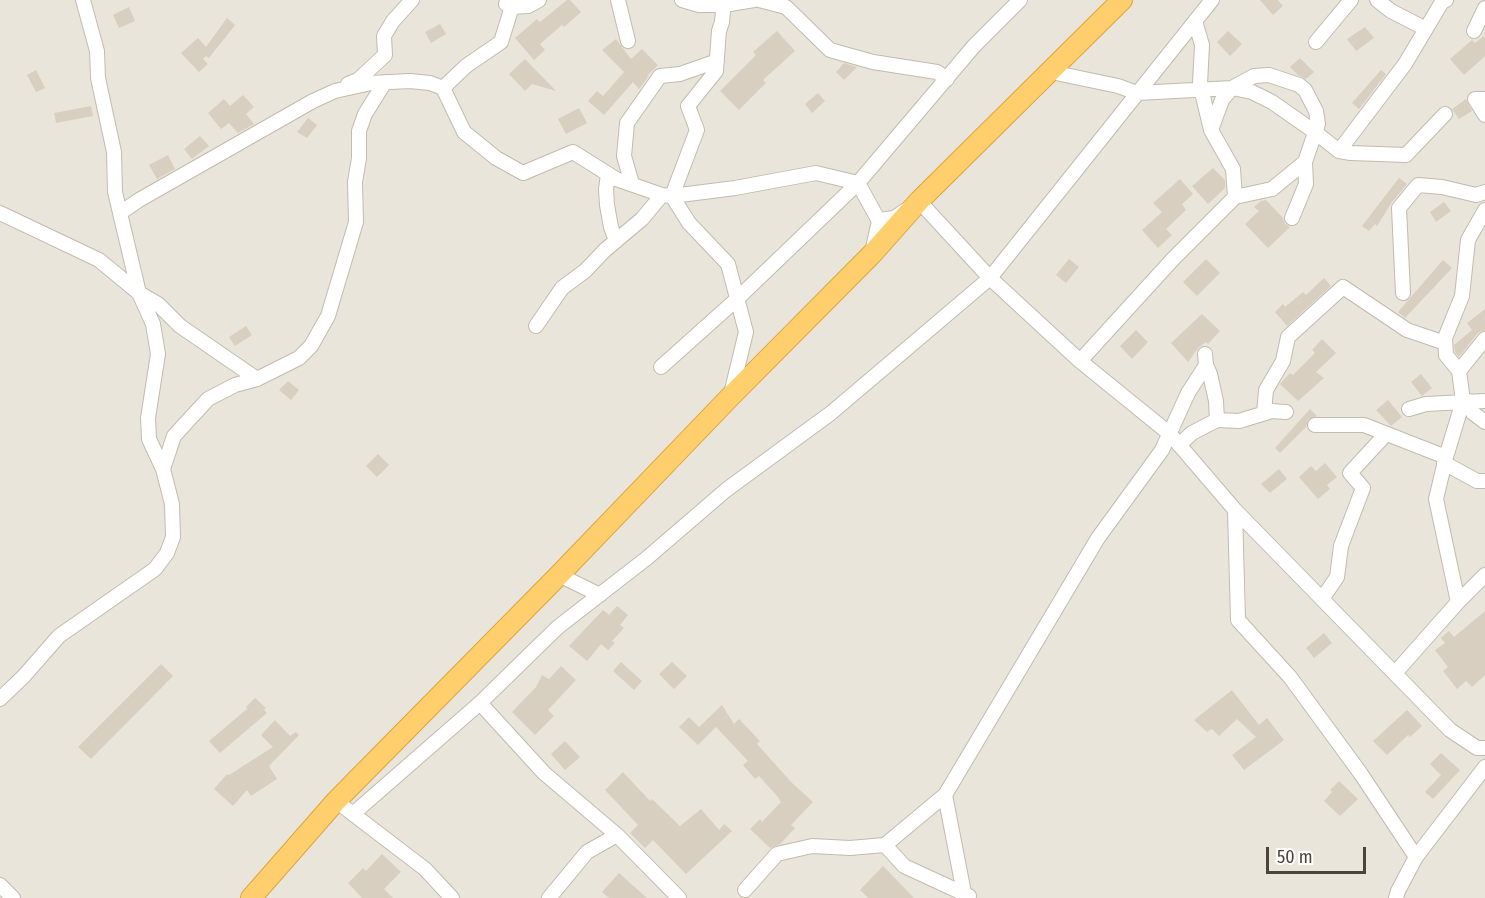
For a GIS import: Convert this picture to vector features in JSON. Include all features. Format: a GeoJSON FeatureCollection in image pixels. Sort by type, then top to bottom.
{"type":"FeatureCollection","features":[{"type":"Feature","properties":{"kind":"highway"},"geometry":{"type":"LineString","coordinates":[[251,898],[336,801],[872,254],[919,201],[1122,0]]}},
{"type":"Feature","properties":{"kind":"street"},"geometry":{"type":"LineString","coordinates":[[0,699],[59,636],[154,569],[167,554],[173,537],[172,504],[163,469],[149,439],[147,418],[158,354],[153,324],[139,293],[115,192],[114,152],[98,78],[97,51],[83,0]]}},
{"type":"Feature","properties":{"kind":"street"},"geometry":{"type":"LineString","coordinates":[[120,213],[313,101],[358,80],[385,56],[384,36],[393,21],[412,0]]}},
{"type":"Feature","properties":{"kind":"street"},"geometry":{"type":"LineString","coordinates":[[443,88],[466,66],[501,42],[510,3],[528,6],[539,0]]}},
{"type":"Feature","properties":{"kind":"street"},"geometry":{"type":"LineString","coordinates":[[618,0],[628,41]]}},
{"type":"Feature","properties":{"kind":"street"},"geometry":{"type":"LineString","coordinates":[[682,0],[699,4],[754,0]]}},
{"type":"Feature","properties":{"kind":"street"},"geometry":{"type":"LineString","coordinates":[[759,0],[787,3],[830,50],[873,62],[937,72],[947,79]]}},
{"type":"Feature","properties":{"kind":"street"},"geometry":{"type":"LineString","coordinates":[[661,367],[737,299],[858,183],[974,46],[1020,0]]}},
{"type":"Feature","properties":{"kind":"street"},"geometry":{"type":"LineString","coordinates":[[354,813],[480,703],[558,627],[647,558],[726,490],[831,413],[990,278],[1212,0]]}},
{"type":"Feature","properties":{"kind":"street"},"geometry":{"type":"LineString","coordinates":[[1316,42],[1351,0]]}},
{"type":"Feature","properties":{"kind":"street"},"geometry":{"type":"LineString","coordinates":[[1377,0],[1391,11],[1426,29]]}},
{"type":"Feature","properties":{"kind":"street"},"geometry":{"type":"LineString","coordinates":[[1339,151],[1405,64],[1442,2],[1446,0]]}},
{"type":"Feature","properties":{"kind":"street"},"geometry":{"type":"LineString","coordinates":[[536,327],[562,288],[590,266],[667,196],[697,130],[688,106],[716,71],[724,2]]}},
{"type":"Feature","properties":{"kind":"street"},"geometry":{"type":"LineString","coordinates":[[1474,31],[1485,8]]}},
{"type":"Feature","properties":{"kind":"street"},"geometry":{"type":"LineString","coordinates":[[1195,21],[1203,45],[1200,84],[1211,130],[1233,169],[1235,197]]}},
{"type":"Feature","properties":{"kind":"street"},"geometry":{"type":"LineString","coordinates":[[632,184],[624,156],[627,123],[660,76],[680,74],[717,61]]}},
{"type":"Feature","properties":{"kind":"street"},"geometry":{"type":"LineString","coordinates":[[1051,72],[1118,86],[1137,93],[1232,88],[1251,92],[1272,102],[1339,151],[1363,154],[1406,155],[1445,114]]}},
{"type":"Feature","properties":{"kind":"street"},"geometry":{"type":"LineString","coordinates":[[1211,130],[1222,100],[1232,88],[1254,76],[1280,78],[1305,90],[1318,115],[1316,132],[1305,162],[1306,184],[1292,218]]}},
{"type":"Feature","properties":{"kind":"street"},"geometry":{"type":"LineString","coordinates":[[335,91],[385,82],[430,83],[443,88],[464,132],[496,158],[523,173],[573,152],[608,174],[667,196],[735,188],[816,173],[858,183],[879,220],[872,254]]}},
{"type":"Feature","properties":{"kind":"street"},"geometry":{"type":"LineString","coordinates":[[163,469],[174,436],[208,399],[299,358],[311,346],[328,316],[356,222],[355,182],[360,158],[359,131],[364,114],[385,82]]}},
{"type":"Feature","properties":{"kind":"street"},"geometry":{"type":"LineString","coordinates":[[1485,99],[1475,99],[1485,115]]}},
{"type":"Feature","properties":{"kind":"street"},"geometry":{"type":"LineString","coordinates":[[1080,361],[1173,259],[1235,197],[1272,189],[1305,162]]}},
{"type":"Feature","properties":{"kind":"street"},"geometry":{"type":"LineString","coordinates":[[608,174],[607,205],[616,241]]}},
{"type":"Feature","properties":{"kind":"street"},"geometry":{"type":"LineString","coordinates":[[1403,293],[1399,208],[1418,185],[1442,187],[1476,195],[1485,192]]}},
{"type":"Feature","properties":{"kind":"street"},"geometry":{"type":"LineString","coordinates":[[667,196],[728,264],[746,332],[730,397]]}},
{"type":"Feature","properties":{"kind":"street"},"geometry":{"type":"LineString","coordinates":[[879,220],[894,218],[919,201],[990,278],[1080,361],[1174,439],[1235,510],[1396,672],[1450,730],[1477,748],[1485,748]]}},
{"type":"Feature","properties":{"kind":"street"},"geometry":{"type":"LineString","coordinates":[[1485,210],[1468,240],[1462,296],[1445,338],[1446,355],[1459,371],[1466,401],[1473,413],[1485,422]]}},
{"type":"Feature","properties":{"kind":"street"},"geometry":{"type":"LineString","coordinates":[[0,213],[99,260],[139,293],[158,304],[180,326],[257,378]]}},
{"type":"Feature","properties":{"kind":"street"},"geometry":{"type":"LineString","coordinates":[[1264,413],[1266,390],[1283,361],[1288,337],[1343,287],[1407,330],[1445,343]]}},
{"type":"Feature","properties":{"kind":"street"},"geometry":{"type":"LineString","coordinates":[[1459,371],[1485,339]]}},
{"type":"Feature","properties":{"kind":"street"},"geometry":{"type":"LineString","coordinates":[[1174,439],[1188,393],[1206,359],[1217,420]]}},
{"type":"Feature","properties":{"kind":"street"},"geometry":{"type":"LineString","coordinates":[[1409,408],[1426,404],[1485,400]]}},
{"type":"Feature","properties":{"kind":"street"},"geometry":{"type":"LineString","coordinates":[[1458,602],[1436,503],[1445,460],[1466,401]]}},
{"type":"Feature","properties":{"kind":"street"},"geometry":{"type":"LineString","coordinates":[[745,890],[777,854],[812,846],[850,848],[885,844],[945,795],[1098,538],[1162,450],[1174,439],[1217,420],[1239,421],[1272,411],[1286,412]]}},
{"type":"Feature","properties":{"kind":"street"},"geometry":{"type":"LineString","coordinates":[[1316,425],[1364,425],[1445,460],[1477,481],[1485,481]]}},
{"type":"Feature","properties":{"kind":"street"},"geometry":{"type":"LineString","coordinates":[[1322,599],[1337,577],[1341,546],[1363,488],[1350,473],[1386,434]]}},
{"type":"Feature","properties":{"kind":"street"},"geometry":{"type":"LineString","coordinates":[[1235,510],[1238,620],[1290,677],[1361,774],[1416,857]]}},
{"type":"Feature","properties":{"kind":"street"},"geometry":{"type":"LineString","coordinates":[[559,575],[600,595]]}},
{"type":"Feature","properties":{"kind":"street"},"geometry":{"type":"LineString","coordinates":[[1396,672],[1485,575]]}},
{"type":"Feature","properties":{"kind":"street"},"geometry":{"type":"LineString","coordinates":[[480,703],[544,773],[616,835],[679,898]]}},
{"type":"Feature","properties":{"kind":"street"},"geometry":{"type":"LineString","coordinates":[[1385,898],[1397,895],[1416,857],[1485,767]]}},
{"type":"Feature","properties":{"kind":"street"},"geometry":{"type":"LineString","coordinates":[[945,795],[967,896]]}},
{"type":"Feature","properties":{"kind":"street"},"geometry":{"type":"LineString","coordinates":[[336,801],[425,869],[452,898]]}},
{"type":"Feature","properties":{"kind":"street"},"geometry":{"type":"LineString","coordinates":[[549,898],[587,852],[616,835]]}},
{"type":"Feature","properties":{"kind":"street"},"geometry":{"type":"LineString","coordinates":[[885,844],[904,866],[967,896]]}},
{"type":"Feature","properties":{"kind":"street"},"geometry":{"type":"LineString","coordinates":[[0,885],[13,898]]}},
{"type":"Feature","properties":{"kind":"shaded area"},"geometry":{"type":"Polygon","coordinates":[[[0,0],[1485,0],[1485,898],[0,898],[0,0]]]}},
{"type":"Feature","properties":{"kind":"building"},"geometry":{"type":"Polygon","coordinates":[[[570,0],[581,12],[540,44],[545,50],[534,60],[515,38],[537,19],[540,22],[570,0]]]}},
{"type":"Feature","properties":{"kind":"building"},"geometry":{"type":"Polygon","coordinates":[[[1260,0],[1278,0],[1283,6],[1273,15],[1260,0]]]}},
{"type":"Feature","properties":{"kind":"building"},"geometry":{"type":"Polygon","coordinates":[[[129,7],[135,21],[119,28],[113,15],[129,7]]]}},
{"type":"Feature","properties":{"kind":"building"},"geometry":{"type":"Polygon","coordinates":[[[227,18],[235,25],[209,58],[206,56],[203,59],[208,64],[199,72],[181,53],[198,38],[206,47],[227,18]]]}},
{"type":"Feature","properties":{"kind":"building"},"geometry":{"type":"Polygon","coordinates":[[[440,24],[446,34],[431,43],[425,32],[440,24]]]}},
{"type":"Feature","properties":{"kind":"building"},"geometry":{"type":"Polygon","coordinates":[[[1365,27],[1374,38],[1356,51],[1347,39],[1365,27]]]}},
{"type":"Feature","properties":{"kind":"building"},"geometry":{"type":"Polygon","coordinates":[[[777,31],[795,51],[763,80],[766,83],[739,110],[720,91],[756,55],[753,52],[777,31]]]}},
{"type":"Feature","properties":{"kind":"building"},"geometry":{"type":"Polygon","coordinates":[[[1228,31],[1242,44],[1230,56],[1217,42],[1228,31]]]}},
{"type":"Feature","properties":{"kind":"building"},"geometry":{"type":"Polygon","coordinates":[[[1485,35],[1485,56],[1464,75],[1450,59],[1472,40],[1475,43],[1485,35]]]}},
{"type":"Feature","properties":{"kind":"building"},"geometry":{"type":"Polygon","coordinates":[[[616,39],[631,59],[642,49],[658,65],[639,89],[633,82],[604,115],[588,101],[597,91],[603,96],[624,72],[602,50],[616,39]]]}},
{"type":"Feature","properties":{"kind":"building"},"geometry":{"type":"Polygon","coordinates":[[[1300,58],[1314,72],[1306,79],[1290,67],[1300,58]]]}},
{"type":"Feature","properties":{"kind":"building"},"geometry":{"type":"Polygon","coordinates":[[[525,59],[556,91],[532,84],[525,91],[509,74],[525,59]]]}},
{"type":"Feature","properties":{"kind":"building"},"geometry":{"type":"Polygon","coordinates":[[[844,63],[857,67],[844,80],[836,72],[844,63]]]}},
{"type":"Feature","properties":{"kind":"building"},"geometry":{"type":"Polygon","coordinates":[[[36,70],[45,88],[36,92],[27,75],[36,70]]]}},
{"type":"Feature","properties":{"kind":"building"},"geometry":{"type":"Polygon","coordinates":[[[1381,70],[1386,74],[1359,109],[1352,103],[1381,70]]]}},
{"type":"Feature","properties":{"kind":"building"},"geometry":{"type":"Polygon","coordinates":[[[818,93],[825,101],[812,113],[805,104],[818,93]]]}},
{"type":"Feature","properties":{"kind":"building"},"geometry":{"type":"Polygon","coordinates":[[[243,95],[254,107],[246,114],[254,124],[238,133],[229,123],[221,129],[208,113],[224,99],[230,106],[243,95]]]}},
{"type":"Feature","properties":{"kind":"building"},"geometry":{"type":"Polygon","coordinates":[[[1466,99],[1472,111],[1459,119],[1452,109],[1466,99]]]}},
{"type":"Feature","properties":{"kind":"building"},"geometry":{"type":"Polygon","coordinates":[[[91,106],[93,116],[56,123],[54,113],[91,106]]]}},
{"type":"Feature","properties":{"kind":"building"},"geometry":{"type":"Polygon","coordinates":[[[579,108],[587,123],[566,134],[558,119],[579,108]]]}},
{"type":"Feature","properties":{"kind":"building"},"geometry":{"type":"Polygon","coordinates":[[[308,118],[317,125],[307,138],[297,132],[308,118]]]}},
{"type":"Feature","properties":{"kind":"building"},"geometry":{"type":"Polygon","coordinates":[[[200,136],[209,146],[192,159],[184,149],[200,136]]]}},
{"type":"Feature","properties":{"kind":"building"},"geometry":{"type":"Polygon","coordinates":[[[168,155],[175,169],[157,179],[149,165],[168,155]]]}},
{"type":"Feature","properties":{"kind":"building"},"geometry":{"type":"Polygon","coordinates":[[[1213,168],[1225,180],[1225,188],[1208,204],[1192,186],[1213,168]]]}},
{"type":"Feature","properties":{"kind":"building"},"geometry":{"type":"Polygon","coordinates":[[[1399,178],[1407,184],[1377,226],[1375,224],[1369,231],[1362,226],[1399,178]]]}},
{"type":"Feature","properties":{"kind":"building"},"geometry":{"type":"Polygon","coordinates":[[[1180,179],[1193,194],[1182,204],[1186,210],[1166,229],[1172,235],[1158,248],[1142,230],[1162,212],[1153,203],[1180,179]]]}},
{"type":"Feature","properties":{"kind":"building"},"geometry":{"type":"Polygon","coordinates":[[[1266,200],[1290,227],[1268,248],[1245,224],[1259,211],[1254,207],[1266,200]]]}},
{"type":"Feature","properties":{"kind":"building"},"geometry":{"type":"Polygon","coordinates":[[[1444,202],[1451,211],[1436,222],[1430,212],[1444,202]]]}},
{"type":"Feature","properties":{"kind":"building"},"geometry":{"type":"Polygon","coordinates":[[[1069,259],[1079,267],[1066,283],[1056,275],[1069,259]]]}},
{"type":"Feature","properties":{"kind":"building"},"geometry":{"type":"Polygon","coordinates":[[[1206,259],[1220,273],[1197,296],[1183,282],[1206,259]]]}},
{"type":"Feature","properties":{"kind":"building"},"geometry":{"type":"Polygon","coordinates":[[[1443,260],[1452,268],[1405,318],[1398,312],[1443,260]]]}},
{"type":"Feature","properties":{"kind":"building"},"geometry":{"type":"Polygon","coordinates":[[[1324,278],[1331,286],[1287,326],[1275,312],[1283,304],[1285,307],[1303,292],[1306,295],[1324,278]]]}},
{"type":"Feature","properties":{"kind":"building"},"geometry":{"type":"Polygon","coordinates":[[[1485,309],[1485,330],[1478,333],[1459,357],[1454,345],[1472,330],[1467,323],[1485,309]]]}},
{"type":"Feature","properties":{"kind":"building"},"geometry":{"type":"Polygon","coordinates":[[[1202,314],[1220,331],[1208,344],[1206,342],[1199,347],[1188,362],[1171,343],[1202,314]]]}},
{"type":"Feature","properties":{"kind":"building"},"geometry":{"type":"Polygon","coordinates":[[[246,326],[252,335],[235,346],[229,337],[246,326]]]}},
{"type":"Feature","properties":{"kind":"building"},"geometry":{"type":"Polygon","coordinates":[[[1136,330],[1148,342],[1132,359],[1120,346],[1136,330]]]}},
{"type":"Feature","properties":{"kind":"building"},"geometry":{"type":"Polygon","coordinates":[[[1322,339],[1336,353],[1316,372],[1324,378],[1298,401],[1280,384],[1290,373],[1293,375],[1315,353],[1312,350],[1322,339]]]}},
{"type":"Feature","properties":{"kind":"building"},"geometry":{"type":"Polygon","coordinates":[[[1421,374],[1432,388],[1422,396],[1411,382],[1421,374]]]}},
{"type":"Feature","properties":{"kind":"building"},"geometry":{"type":"Polygon","coordinates":[[[288,381],[299,390],[291,400],[279,390],[288,381]]]}},
{"type":"Feature","properties":{"kind":"building"},"geometry":{"type":"Polygon","coordinates":[[[1388,400],[1402,417],[1391,426],[1376,410],[1388,400]]]}},
{"type":"Feature","properties":{"kind":"building"},"geometry":{"type":"Polygon","coordinates":[[[1310,409],[1317,416],[1308,420],[1306,427],[1280,453],[1275,448],[1310,409]]]}},
{"type":"Feature","properties":{"kind":"building"},"geometry":{"type":"Polygon","coordinates":[[[378,454],[389,465],[377,477],[366,466],[378,454]]]}},
{"type":"Feature","properties":{"kind":"building"},"geometry":{"type":"Polygon","coordinates":[[[1325,463],[1337,477],[1327,485],[1330,489],[1318,499],[1299,477],[1311,466],[1316,471],[1325,463]]]}},
{"type":"Feature","properties":{"kind":"building"},"geometry":{"type":"Polygon","coordinates":[[[1279,469],[1287,479],[1270,493],[1261,484],[1279,469]]]}},
{"type":"Feature","properties":{"kind":"building"},"geometry":{"type":"Polygon","coordinates":[[[617,606],[628,615],[620,625],[624,628],[612,641],[615,643],[608,650],[601,644],[587,661],[569,646],[603,610],[609,615],[617,606]]]}},
{"type":"Feature","properties":{"kind":"building"},"geometry":{"type":"Polygon","coordinates":[[[1485,611],[1485,675],[1472,687],[1466,681],[1457,689],[1443,671],[1448,667],[1435,650],[1445,643],[1441,638],[1449,631],[1454,637],[1485,611]]]}},
{"type":"Feature","properties":{"kind":"building"},"geometry":{"type":"Polygon","coordinates":[[[1324,633],[1332,643],[1314,658],[1306,648],[1324,633]]]}},
{"type":"Feature","properties":{"kind":"building"},"geometry":{"type":"Polygon","coordinates":[[[621,662],[642,681],[634,690],[613,671],[621,662]]]}},
{"type":"Feature","properties":{"kind":"building"},"geometry":{"type":"Polygon","coordinates":[[[672,662],[687,676],[674,689],[659,674],[672,662]]]}},
{"type":"Feature","properties":{"kind":"building"},"geometry":{"type":"Polygon","coordinates":[[[161,664],[173,676],[91,759],[78,747],[161,664]]]}},
{"type":"Feature","properties":{"kind":"building"},"geometry":{"type":"Polygon","coordinates":[[[561,666],[576,680],[548,710],[554,716],[535,735],[512,712],[536,687],[542,675],[549,679],[561,666]]]}},
{"type":"Feature","properties":{"kind":"building"},"geometry":{"type":"Polygon","coordinates":[[[1232,690],[1259,725],[1267,718],[1284,740],[1244,770],[1232,755],[1256,737],[1237,719],[1219,736],[1212,729],[1207,732],[1194,720],[1232,690]]]}},
{"type":"Feature","properties":{"kind":"building"},"geometry":{"type":"Polygon","coordinates":[[[255,698],[266,708],[264,710],[267,713],[220,753],[209,741],[247,709],[246,707],[255,698]]]}},
{"type":"Feature","properties":{"kind":"building"},"geometry":{"type":"Polygon","coordinates":[[[722,705],[734,724],[739,719],[760,741],[757,744],[792,783],[813,802],[791,825],[795,828],[780,844],[770,848],[750,829],[760,819],[762,822],[781,802],[778,797],[759,776],[755,779],[743,765],[748,761],[716,727],[698,745],[679,727],[689,717],[699,727],[722,705]]]}},
{"type":"Feature","properties":{"kind":"building"},"geometry":{"type":"Polygon","coordinates":[[[1407,710],[1422,726],[1410,737],[1408,735],[1387,755],[1373,741],[1407,710]]]}},
{"type":"Feature","properties":{"kind":"building"},"geometry":{"type":"Polygon","coordinates":[[[275,720],[290,736],[296,732],[299,735],[269,766],[277,779],[251,796],[247,790],[233,806],[214,789],[227,774],[229,775],[273,747],[261,735],[275,720]]]}},
{"type":"Feature","properties":{"kind":"building"},"geometry":{"type":"Polygon","coordinates":[[[565,741],[580,757],[565,770],[551,754],[565,741]]]}},
{"type":"Feature","properties":{"kind":"building"},"geometry":{"type":"Polygon","coordinates":[[[1441,753],[1460,770],[1433,799],[1425,792],[1441,775],[1430,764],[1441,753]]]}},
{"type":"Feature","properties":{"kind":"building"},"geometry":{"type":"Polygon","coordinates":[[[623,772],[650,801],[652,799],[680,826],[701,809],[719,830],[724,824],[732,831],[686,874],[653,840],[645,848],[630,833],[638,825],[605,790],[623,772]]]}},
{"type":"Feature","properties":{"kind":"building"},"geometry":{"type":"Polygon","coordinates":[[[1339,781],[1358,799],[1340,816],[1324,801],[1339,781]]]}},
{"type":"Feature","properties":{"kind":"building"},"geometry":{"type":"Polygon","coordinates":[[[382,854],[401,872],[384,889],[393,898],[362,898],[348,883],[363,868],[366,871],[382,854]]]}},
{"type":"Feature","properties":{"kind":"building"},"geometry":{"type":"Polygon","coordinates":[[[883,866],[914,898],[868,898],[860,890],[883,866]]]}},
{"type":"Feature","properties":{"kind":"building"},"geometry":{"type":"Polygon","coordinates":[[[619,873],[647,898],[609,898],[602,892],[619,873]]]}}]}
